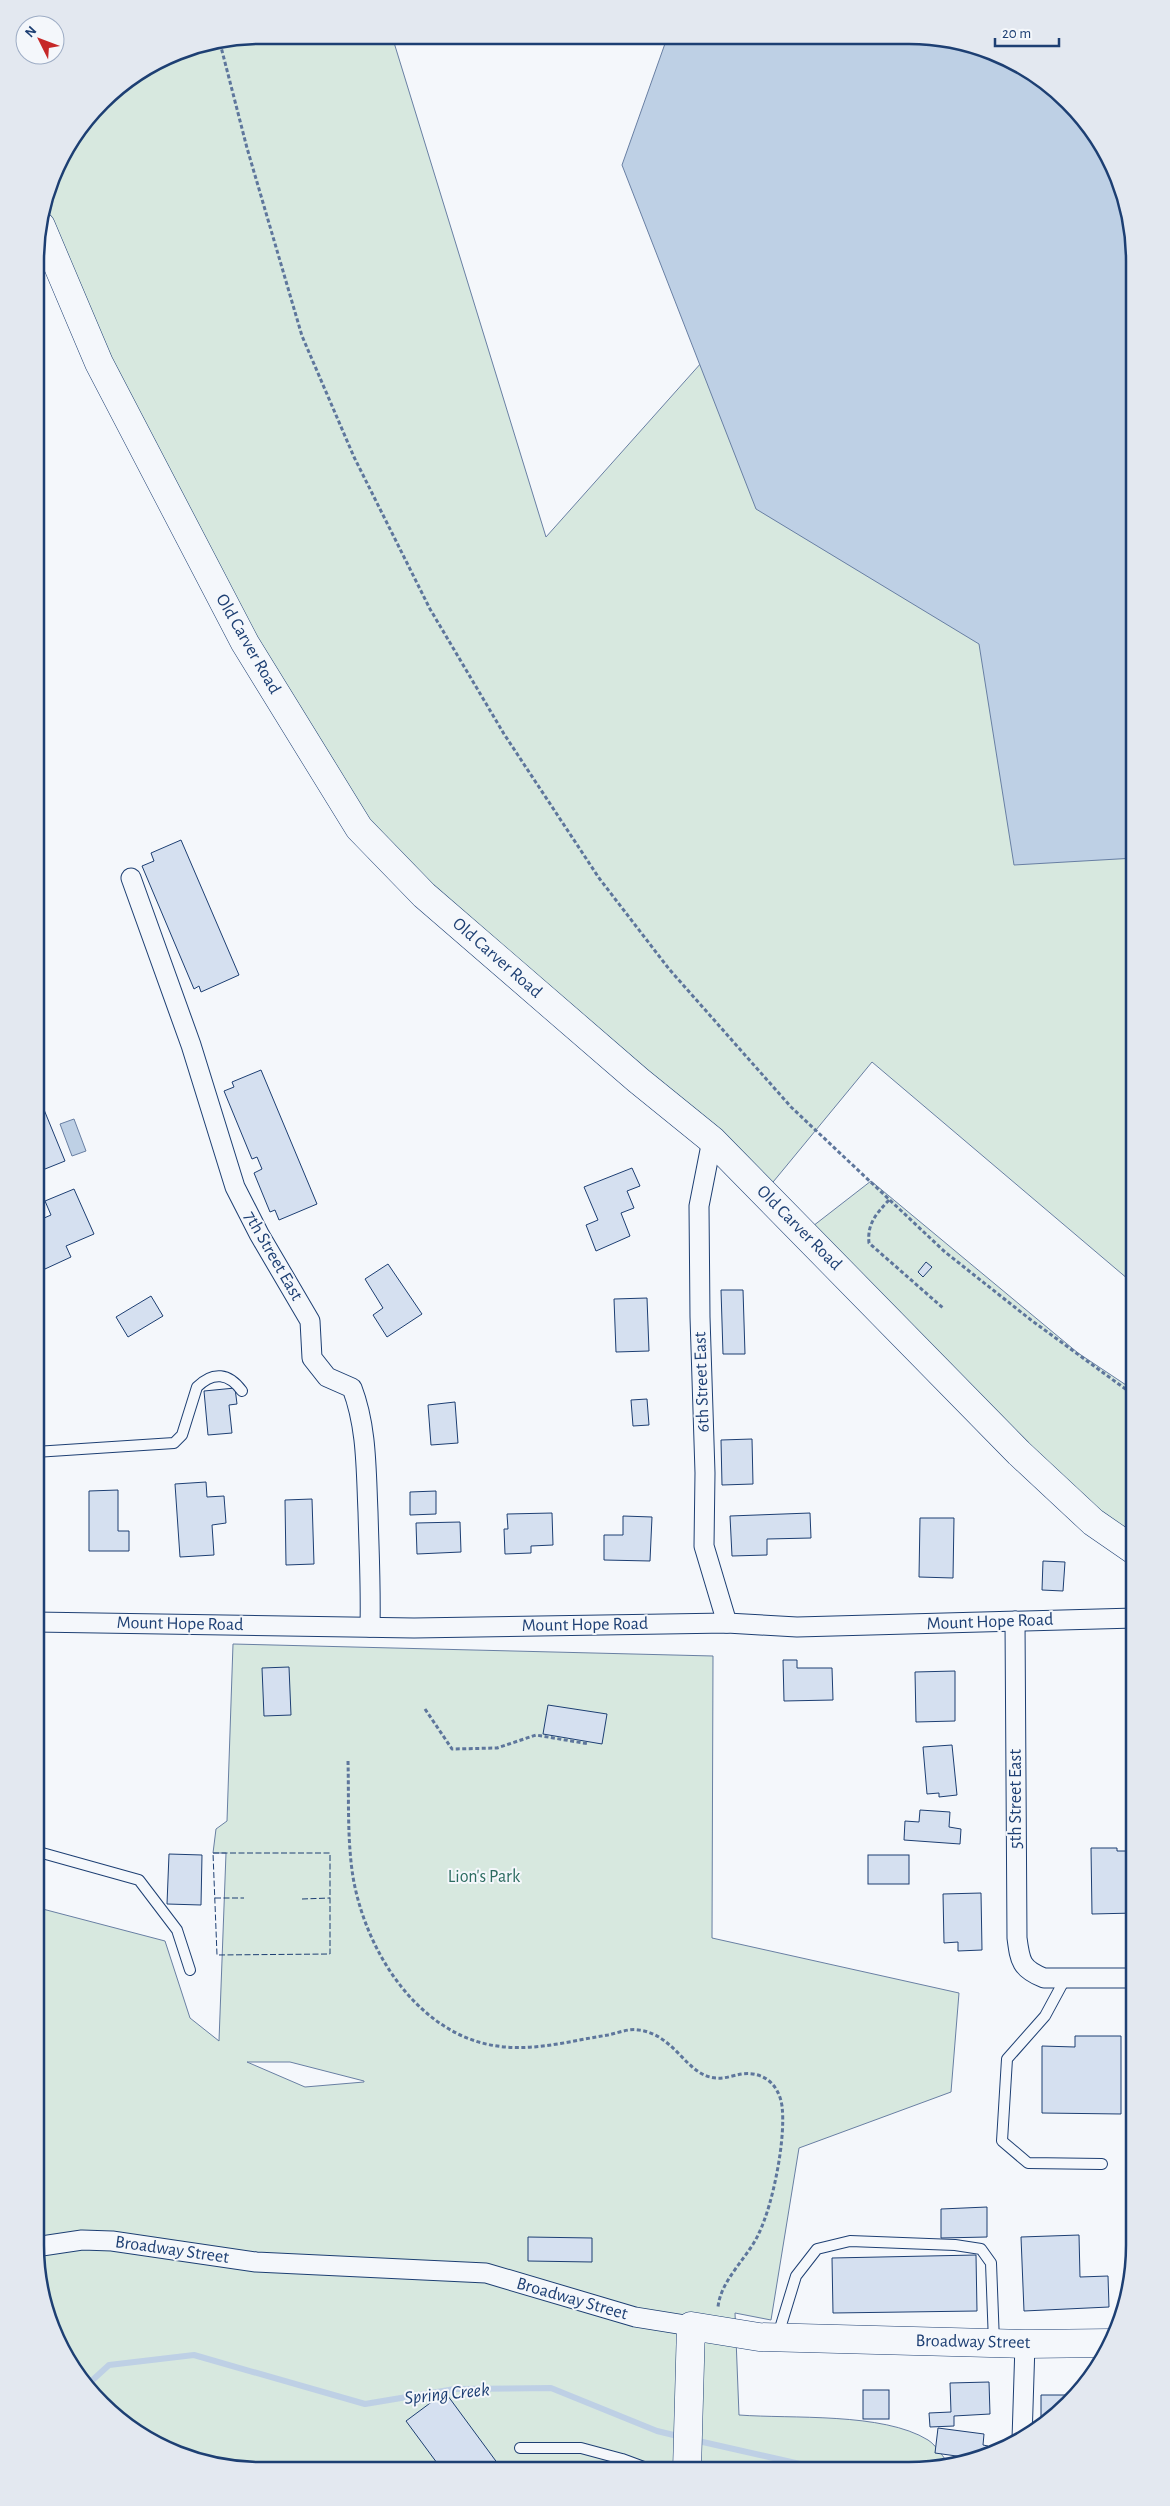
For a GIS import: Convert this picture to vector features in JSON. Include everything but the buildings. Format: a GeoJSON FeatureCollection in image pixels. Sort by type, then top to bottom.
{"type":"FeatureCollection","features":[{"type":"Feature","properties":{"kind":"street","name":"Old Carver Road"},"geometry":{"type":"LineString","coordinates":[[45,236],[99,363],[236,625],[359,828],[424,895],[638,1080],[712,1140],[1019,1453],[1093,1522],[1126,1545]]}},
{"type":"Feature","properties":{"kind":"street","name":"7th Street East"},"geometry":{"type":"LineString","coordinates":[[131,878],[191,1045],[235,1187],[259,1234],[310,1321],[312,1358],[327,1377],[352,1388],[358,1405],[365,1447],[371,1595],[370,1627]]}},
{"type":"Feature","properties":{"kind":"street","name":"6th Street East"},"geometry":{"type":"LineString","coordinates":[[712,1140],[699,1206],[700,1317],[706,1473],[704,1546],[727,1623]]}},
{"type":"Feature","properties":{"kind":"street","name":"Mount Hope Road"},"geometry":{"type":"LineString","coordinates":[[44,1622],[370,1627],[727,1623],[797,1627],[1126,1618]]}},
{"type":"Feature","properties":{"kind":"street","name":"5th Street East"},"geometry":{"type":"LineString","coordinates":[[1015,1621],[1017,1938],[1020,1960],[1031,1973],[1044,1978],[1065,1979]]}},
{"type":"Feature","properties":{"kind":"street"},"geometry":{"type":"LineString","coordinates":[[1065,1979],[1126,1978]]}},
{"type":"Feature","properties":{"kind":"street","name":"Broadway Street"},"geometry":{"type":"LineString","coordinates":[[44,2246],[82,2240],[112,2241],[256,2262],[486,2273],[635,2317],[759,2336],[1025,2344],[1103,2343]]}},
{"type":"Feature","properties":{"kind":"street"},"geometry":{"type":"LineString","coordinates":[[687,2462],[691,2326]]}},
{"type":"Feature","properties":{"kind":"street"},"geometry":{"type":"LineString","coordinates":[[1022,2431],[1025,2344]]}},
{"type":"Feature","properties":{"kind":"lane"},"geometry":{"type":"LineString","coordinates":[[44,1451],[174,1443],[182,1435],[197,1387],[202,1382],[209,1377],[222,1375],[235,1382],[242,1391]]}},
{"type":"Feature","properties":{"kind":"lane"},"geometry":{"type":"LineString","coordinates":[[44,1854],[139,1880],[177,1930],[190,1970]]}},
{"type":"Feature","properties":{"kind":"lane"},"geometry":{"type":"LineString","coordinates":[[1065,1979],[1045,2016],[1007,2059],[1002,2141],[1028,2163],[1102,2164]]}},
{"type":"Feature","properties":{"kind":"lane"},"geometry":{"type":"LineString","coordinates":[[778,2337],[796,2276],[817,2249],[850,2241],[955,2245],[980,2249],[991,2262],[994,2343]]}},
{"type":"Feature","properties":{"kind":"lane"},"geometry":{"type":"LineString","coordinates":[[520,2448],[581,2448],[630,2462]]}},
{"type":"Feature","properties":{"kind":"path"},"geometry":{"type":"LineString","coordinates":[[221,48],[247,148],[302,336],[354,457],[430,609],[504,734],[599,878],[657,954],[791,1107],[945,1252],[1031,1320],[1126,1389]]}},
{"type":"Feature","properties":{"kind":"path"},"geometry":{"type":"LineString","coordinates":[[889,1200],[878,1212],[868,1230],[869,1243],[943,1308]]}},
{"type":"Feature","properties":{"kind":"path"},"geometry":{"type":"LineString","coordinates":[[425,1709],[452,1749],[496,1748],[536,1735],[589,1744]]}},
{"type":"Feature","properties":{"kind":"path"},"geometry":{"type":"LineString","coordinates":[[348,1761],[349,1843],[353,1878],[363,1920],[384,1962],[401,1985],[441,2026],[480,2042],[504,2047],[529,2048],[636,2029],[657,2034],[666,2040],[701,2074],[719,2078],[745,2074],[764,2076],[776,2089],[782,2108],[782,2140],[767,2212],[759,2233],[725,2287],[719,2303]]}},
{"type":"Feature","properties":{"kind":"green space"},"geometry":{"type":"Polygon","coordinates":[[[246,44],[394,44],[546,537],[976,54],[1006,66],[1030,80],[1063,107],[1082,128],[1110,177],[1119,204],[1126,246],[1126,1277],[872,1062],[764,1193],[359,828],[75,306],[46,229],[51,204],[60,177],[80,140],[107,107],[128,88],[177,60],[218,48],[246,44]]]}},
{"type":"Feature","properties":{"kind":"green space"},"geometry":{"type":"Polygon","coordinates":[[[871,1181],[1078,1353],[1126,1385],[1126,1542],[804,1233],[871,1181]]]}},
{"type":"Feature","properties":{"kind":"green space","name":"Lion's Park"},"geometry":{"type":"Polygon","coordinates":[[[233,1644],[713,1656],[712,1938],[959,1993],[951,2092],[799,2148],[771,2320],[735,2313],[739,2415],[836,2418],[887,2425],[909,2431],[928,2440],[945,2459],[924,2462],[246,2462],[204,2455],[177,2446],[128,2418],[107,2399],[80,2366],[60,2329],[48,2288],[44,2260],[44,1909],[165,1941],[190,2018],[219,2041],[226,1853],[213,1853],[216,1829],[227,1821],[233,1644]],[[247,2062],[305,2087],[364,2082],[290,2062],[247,2062]]]}},
{"type":"Feature","properties":{"kind":"water"},"geometry":{"type":"Polygon","coordinates":[[[665,44],[924,44],[952,48],[993,60],[1030,80],[1063,107],[1082,128],[1110,177],[1119,204],[1126,246],[1126,859],[1014,865],[979,644],[756,509],[622,165],[665,44]]]}},
{"type":"Feature","properties":{"kind":"water"},"geometry":{"type":"Polygon","coordinates":[[[74,1119],[86,1151],[72,1156],[60,1124],[74,1119]]]}},
{"type":"Feature","properties":{"kind":"waterway","name":"Spring Creek"},"geometry":{"type":"LineString","coordinates":[[91,2381],[109,2365],[194,2355],[365,2404],[455,2389],[551,2388],[657,2431],[682,2437]]}},
{"type":"Feature","properties":{"kind":"waterway","name":"Spring Creek"},"geometry":{"type":"LineString","coordinates":[[694,2440],[791,2462]]}},
{"type":"Feature","properties":{"kind":"fence"},"geometry":{"type":"LineString","coordinates":[[213,1853],[330,1853],[330,1954],[217,1955],[213,1853]]}},
{"type":"Feature","properties":{"kind":"fence"},"geometry":{"type":"LineString","coordinates":[[215,1898],[244,1898]]}},
{"type":"Feature","properties":{"kind":"fence"},"geometry":{"type":"LineString","coordinates":[[302,1899],[330,1898]]}}]}
